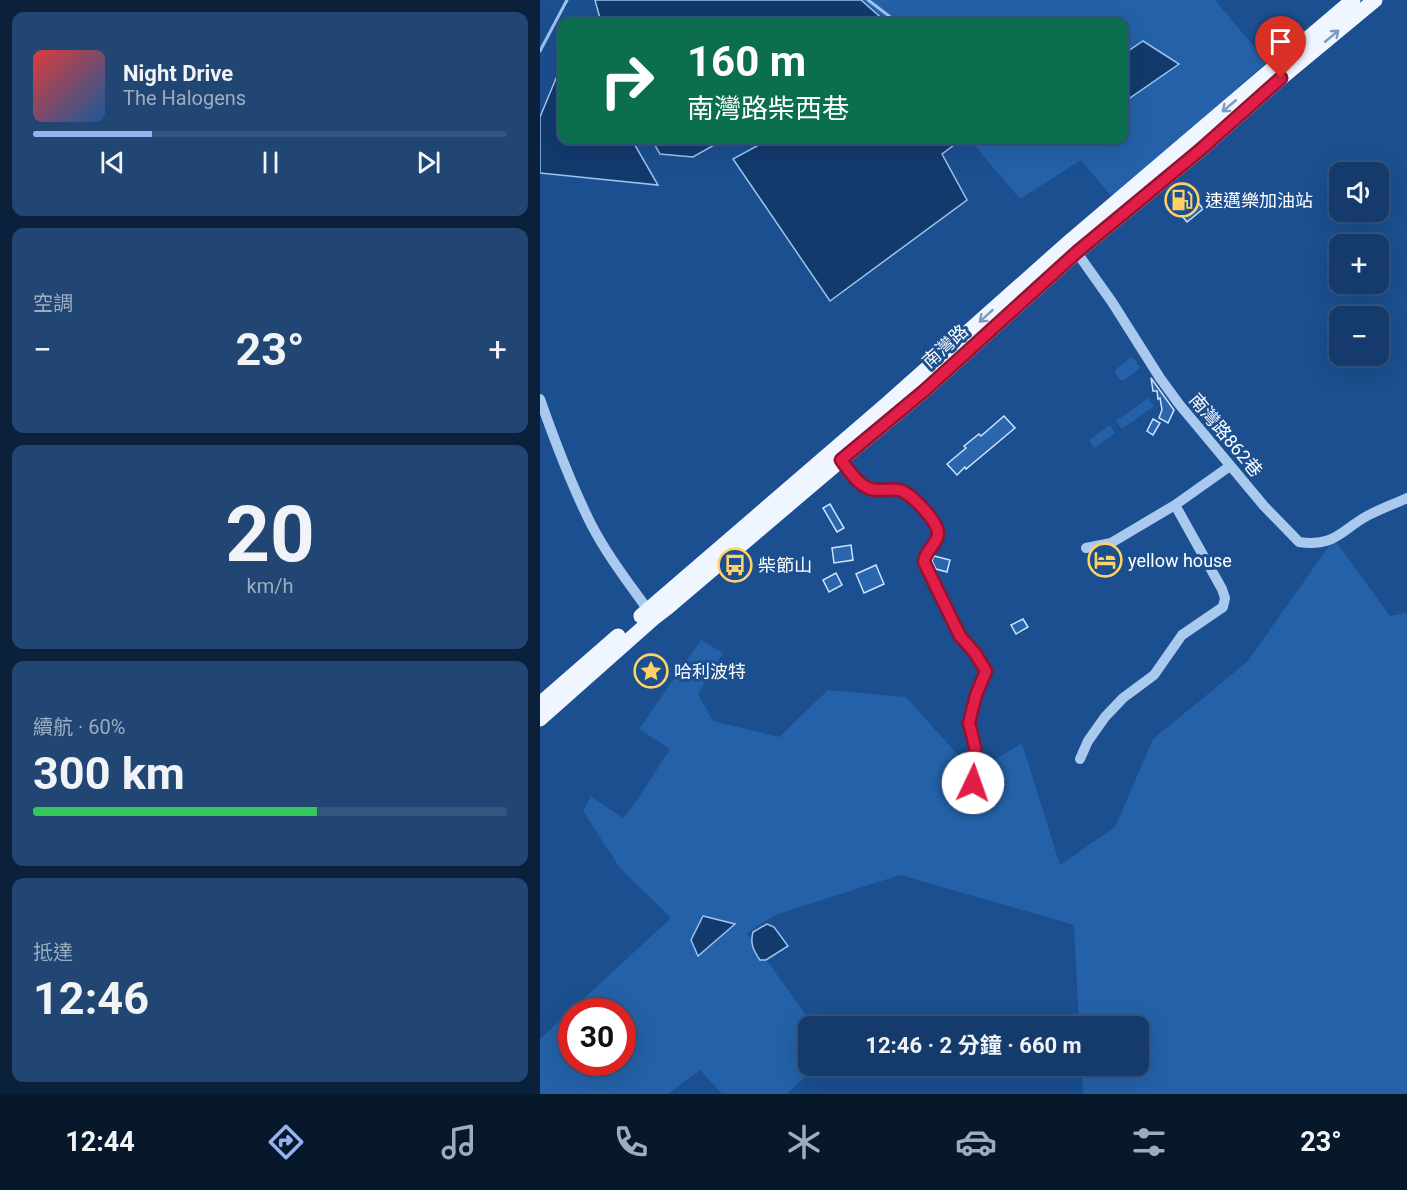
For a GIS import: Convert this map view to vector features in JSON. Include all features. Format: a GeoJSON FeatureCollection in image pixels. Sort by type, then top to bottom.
{"type":"FeatureCollection","features":[{"type":"Feature","properties":{"kind":"main road","name":"南灣路"},"geometry":{"type":"LineString","coordinates":[[540,704],[652,613],[668,608],[837,455],[924,391],[1073,247],[1199,151],[1353,0]]}},
{"type":"Feature","properties":{"kind":"main road","name":"南灣路"},"geometry":{"type":"LineString","coordinates":[[1277,74],[1375,0]]}},
{"type":"Feature","properties":{"kind":"main road","name":"南灣路"},"geometry":{"type":"LineString","coordinates":[[540,719],[652,613]]}},
{"type":"Feature","properties":{"kind":"street","name":"南灣路862巷"},"geometry":{"type":"LineString","coordinates":[[1073,247],[1179,404],[1264,506],[1299,542],[1317,544],[1332,540],[1366,516],[1407,498]]}},
{"type":"Feature","properties":{"kind":"street"},"geometry":{"type":"LineString","coordinates":[[540,399],[565,469],[592,526],[621,573],[652,613]]}},
{"type":"Feature","properties":{"kind":"street"},"geometry":{"type":"LineString","coordinates":[[837,455],[861,484],[869,489],[900,490],[910,495],[935,522],[939,531],[937,541],[924,556],[924,562],[960,636],[975,653],[986,671],[976,695],[969,723],[975,747],[973,783]]}},
{"type":"Feature","properties":{"kind":"street"},"geometry":{"type":"LineString","coordinates":[[1086,548],[1111,543],[1174,505],[1230,466]]}},
{"type":"Feature","properties":{"kind":"street"},"geometry":{"type":"LineString","coordinates":[[1080,759],[1088,741],[1105,717],[1123,698],[1154,675],[1182,635],[1223,607],[1226,598],[1174,505]]}},
{"type":"Feature","properties":{"kind":"shaded area"},"geometry":{"type":"Polygon","coordinates":[[[595,0],[861,0],[881,18],[600,18],[595,0]]]}},
{"type":"Feature","properties":{"kind":"shaded area"},"geometry":{"type":"Polygon","coordinates":[[[861,0],[1215,0],[1267,62],[1113,198],[1081,160],[1020,199],[973,144],[1128,144],[1128,18],[881,18],[861,0]]]}},
{"type":"Feature","properties":{"kind":"shaded area"},"geometry":{"type":"Polygon","coordinates":[[[1143,41],[1179,64],[1128,99],[1128,51],[1143,41]]]}},
{"type":"Feature","properties":{"kind":"shaded area"},"geometry":{"type":"Polygon","coordinates":[[[558,74],[558,144],[634,144],[658,185],[540,173],[540,117],[558,74]]]}},
{"type":"Feature","properties":{"kind":"shaded area"},"geometry":{"type":"Polygon","coordinates":[[[654,144],[716,144],[693,157],[660,154],[654,144]]]}},
{"type":"Feature","properties":{"kind":"shaded area"},"geometry":{"type":"Polygon","coordinates":[[[761,144],[956,144],[942,154],[967,200],[830,301],[733,159],[761,144]]]}},
{"type":"Feature","properties":{"kind":"shaded area"},"geometry":{"type":"Polygon","coordinates":[[[1130,358],[1134,359],[1140,367],[1124,380],[1120,380],[1115,373],[1116,369],[1130,358]]]}},
{"type":"Feature","properties":{"kind":"shaded area"},"geometry":{"type":"Polygon","coordinates":[[[1148,398],[1154,406],[1122,429],[1116,421],[1148,398]]]}},
{"type":"Feature","properties":{"kind":"shaded area"},"geometry":{"type":"Polygon","coordinates":[[[1110,425],[1115,433],[1094,448],[1089,440],[1110,425]]]}},
{"type":"Feature","properties":{"kind":"shaded area"},"geometry":{"type":"Polygon","coordinates":[[[1334,539],[1390,616],[1407,613],[1407,1094],[1083,1094],[1082,1076],[1149,1076],[1149,1016],[1079,1016],[1074,925],[900,875],[775,915],[747,933],[807,1016],[798,1016],[798,1076],[806,1076],[787,1094],[722,1094],[700,1070],[668,1094],[540,1094],[540,1039],[558,1022],[558,1076],[636,1076],[636,998],[584,998],[671,918],[620,868],[583,811],[591,796],[623,818],[635,803],[670,749],[639,729],[701,640],[723,653],[698,694],[713,721],[779,737],[828,690],[906,697],[974,773],[1022,743],[1060,865],[1115,827],[1153,739],[1247,662],[1334,539]]]}},
{"type":"Feature","properties":{"kind":"shaded area"},"geometry":{"type":"Polygon","coordinates":[[[703,916],[735,924],[698,956],[691,940],[703,916]]]}},
{"type":"Feature","properties":{"kind":"shaded area"},"geometry":{"type":"Polygon","coordinates":[[[767,924],[774,927],[788,946],[766,960],[760,960],[753,946],[752,936],[753,932],[767,924]]]}},
{"type":"Feature","properties":{"kind":"building"},"geometry":{"type":"Polygon","coordinates":[[[1186,187],[1203,209],[1187,222],[1169,200],[1186,187]]]}},
{"type":"Feature","properties":{"kind":"building"},"geometry":{"type":"Polygon","coordinates":[[[1151,378],[1174,410],[1168,423],[1159,418],[1162,410],[1160,398],[1158,399],[1157,391],[1153,391],[1151,378]]]}},
{"type":"Feature","properties":{"kind":"building"},"geometry":{"type":"Polygon","coordinates":[[[1004,416],[1015,428],[957,475],[947,464],[966,448],[964,446],[979,434],[981,436],[1004,416]]]}},
{"type":"Feature","properties":{"kind":"building"},"geometry":{"type":"Polygon","coordinates":[[[1153,419],[1160,423],[1153,435],[1147,431],[1153,419]]]}},
{"type":"Feature","properties":{"kind":"building"},"geometry":{"type":"Polygon","coordinates":[[[830,504],[844,528],[837,532],[823,508],[830,504]]]}},
{"type":"Feature","properties":{"kind":"building"},"geometry":{"type":"Polygon","coordinates":[[[851,545],[853,560],[834,563],[832,548],[851,545]]]}},
{"type":"Feature","properties":{"kind":"building"},"geometry":{"type":"Polygon","coordinates":[[[934,556],[950,560],[947,572],[936,569],[932,561],[934,556]]]}},
{"type":"Feature","properties":{"kind":"building"},"geometry":{"type":"Polygon","coordinates":[[[876,565],[884,584],[864,593],[856,574],[876,565]]]}},
{"type":"Feature","properties":{"kind":"building"},"geometry":{"type":"Polygon","coordinates":[[[836,573],[842,585],[829,592],[823,580],[836,573]]]}},
{"type":"Feature","properties":{"kind":"building"},"geometry":{"type":"Polygon","coordinates":[[[1023,619],[1028,627],[1016,634],[1011,625],[1023,619]]]}},
{"type":"Feature","properties":{"kind":"waterway"},"geometry":{"type":"LineString","coordinates":[[540,51],[567,0]]}},
{"type":"Feature","properties":{"kind":"waterway"},"geometry":{"type":"LineString","coordinates":[[868,0],[892,18]]}},
{"type":"Feature","properties":{"kind":"place","name":"速邁樂加油站"},"geometry":{"type":"Point","coordinates":[1182,200]}},
{"type":"Feature","properties":{"kind":"place","name":"yellow house"},"geometry":{"type":"Point","coordinates":[1105,560]}},
{"type":"Feature","properties":{"kind":"place","name":"柴節山"},"geometry":{"type":"Point","coordinates":[735,565]}},
{"type":"Feature","properties":{"kind":"place","name":"哈利波特"},"geometry":{"type":"Point","coordinates":[651,671]}},
{"type":"Feature","properties":{"kind":"route"},"geometry":{"type":"LineString","coordinates":[[973,783],[975,747],[969,723],[976,695],[986,671],[975,653],[960,636],[924,562],[924,556],[937,541],[939,531],[935,522],[910,495],[900,490],[869,489],[861,484],[841,460],[924,391],[1077,252],[1199,151],[1281,78]]}}]}
